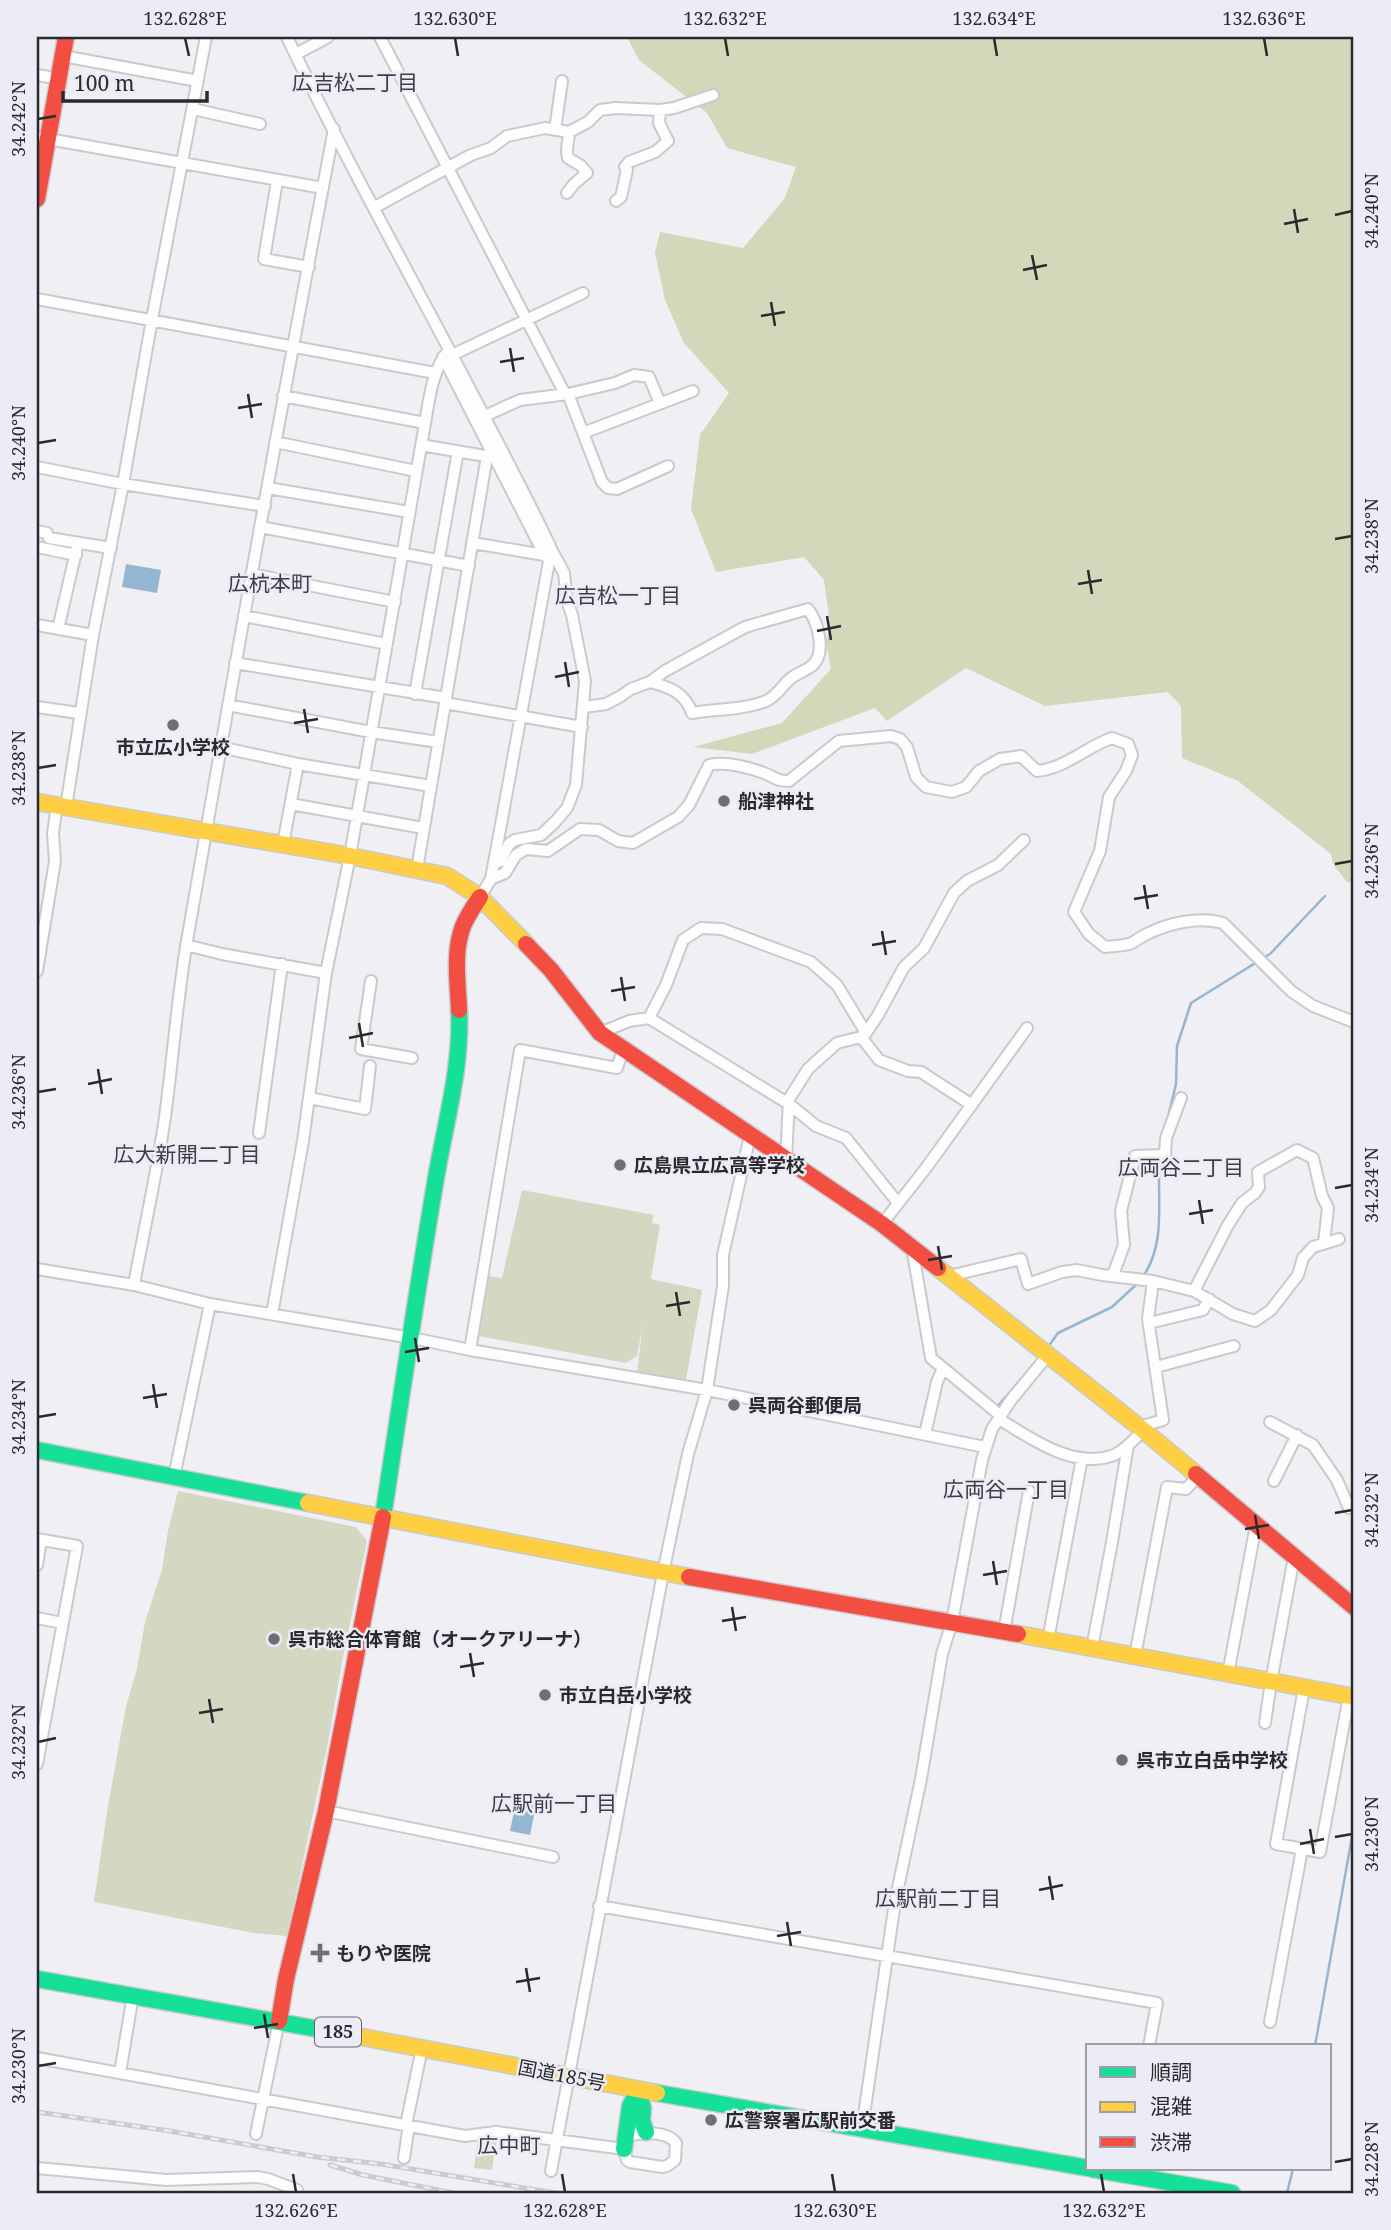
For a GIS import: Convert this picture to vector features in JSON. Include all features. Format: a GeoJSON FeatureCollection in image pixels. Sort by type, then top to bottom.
{"type":"FeatureCollection","features":[{"type":"Feature","properties":{"kind":"main road"},"geometry":{"type":"LineString","coordinates":[[37,199],[43,76],[56,37]]}},
{"type":"Feature","properties":{"kind":"main road"},"geometry":{"type":"LineString","coordinates":[[41,136],[66,37]]}},
{"type":"Feature","properties":{"kind":"main road"},"geometry":{"type":"LineString","coordinates":[[37,802],[350,856],[447,876],[480,897],[551,970],[600,1033],[882,1224],[1141,1429],[1354,1607]]}},
{"type":"Feature","properties":{"kind":"main road"},"geometry":{"type":"LineString","coordinates":[[279,2021],[286,1979],[326,1811],[383,1519],[435,1183],[455,1076],[460,1032],[457,966],[459,939],[464,923],[480,897]]}},
{"type":"Feature","properties":{"kind":"main road"},"geometry":{"type":"LineString","coordinates":[[37,1450],[663,1573],[952,1622],[1349,1696]]}},
{"type":"Feature","properties":{"kind":"main road","name":"国道185号"},"geometry":{"type":"LineString","coordinates":[[37,1979],[279,2021],[638,2090],[1086,2167]]}},
{"type":"Feature","properties":{"kind":"main road"},"geometry":{"type":"LineString","coordinates":[[638,2090],[646,2132]]}},
{"type":"Feature","properties":{"kind":"main road"},"geometry":{"type":"LineString","coordinates":[[625,2143],[631,2106],[638,2090]]}},
{"type":"Feature","properties":{"kind":"main road","name":"国道185号"},"geometry":{"type":"LineString","coordinates":[[1108,2170],[1232,2193]]}},
{"type":"Feature","properties":{"kind":"street"},"geometry":{"type":"LineString","coordinates":[[37,971],[55,861],[53,833],[62,806],[206,37]]}},
{"type":"Feature","properties":{"kind":"street"},"geometry":{"type":"LineString","coordinates":[[287,37],[448,354],[495,456],[548,553],[564,573],[567,601],[585,681],[576,785],[567,807],[541,835],[515,840],[509,844],[501,860],[494,863]]}},
{"type":"Feature","properties":{"kind":"street"},"geometry":{"type":"LineString","coordinates":[[296,54],[328,37]]}},
{"type":"Feature","properties":{"kind":"street"},"geometry":{"type":"LineString","coordinates":[[380,37],[566,394],[602,482],[608,488],[617,489],[668,466]]}},
{"type":"Feature","properties":{"kind":"street"},"geometry":{"type":"LineString","coordinates":[[63,57],[198,80]]}},
{"type":"Feature","properties":{"kind":"street"},"geometry":{"type":"LineString","coordinates":[[555,130],[562,80]]}},
{"type":"Feature","properties":{"kind":"street"},"geometry":{"type":"LineString","coordinates":[[375,207],[471,155],[491,149],[507,136],[545,128],[569,132],[588,122],[600,110],[660,110],[713,95]]}},
{"type":"Feature","properties":{"kind":"street"},"geometry":{"type":"LineString","coordinates":[[193,109],[261,124]]}},
{"type":"Feature","properties":{"kind":"street"},"geometry":{"type":"LineString","coordinates":[[616,201],[621,197],[627,170],[625,167],[629,162],[655,152],[668,141],[659,123],[660,110]]}},
{"type":"Feature","properties":{"kind":"street"},"geometry":{"type":"LineString","coordinates":[[134,1285],[164,1120],[186,945],[220,747],[334,130]]}},
{"type":"Feature","properties":{"kind":"street"},"geometry":{"type":"LineString","coordinates":[[567,193],[587,173],[568,158],[566,151],[569,132]]}},
{"type":"Feature","properties":{"kind":"street"},"geometry":{"type":"LineString","coordinates":[[41,136],[323,188]]}},
{"type":"Feature","properties":{"kind":"street"},"geometry":{"type":"LineString","coordinates":[[277,181],[264,259],[309,267]]}},
{"type":"Feature","properties":{"kind":"street"},"geometry":{"type":"LineString","coordinates":[[272,1314],[309,1098],[326,973],[350,856],[395,602],[401,553],[435,373],[448,354],[583,293]]}},
{"type":"Feature","properties":{"kind":"street"},"geometry":{"type":"LineString","coordinates":[[37,299],[435,373]]}},
{"type":"Feature","properties":{"kind":"street"},"geometry":{"type":"LineString","coordinates":[[417,869],[469,566],[495,456],[485,416],[448,354]]}},
{"type":"Feature","properties":{"kind":"street"},"geometry":{"type":"LineString","coordinates":[[485,416],[520,400],[566,394],[615,383],[634,375],[649,377],[660,403]]}},
{"type":"Feature","properties":{"kind":"street"},"geometry":{"type":"LineString","coordinates":[[583,433],[693,391]]}},
{"type":"Feature","properties":{"kind":"street"},"geometry":{"type":"LineString","coordinates":[[283,396],[425,423]]}},
{"type":"Feature","properties":{"kind":"street"},"geometry":{"type":"LineString","coordinates":[[275,442],[416,471]]}},
{"type":"Feature","properties":{"kind":"street"},"geometry":{"type":"LineString","coordinates":[[421,444],[495,456]]}},
{"type":"Feature","properties":{"kind":"street"},"geometry":{"type":"LineString","coordinates":[[415,694],[458,451]]}},
{"type":"Feature","properties":{"kind":"street"},"geometry":{"type":"LineString","coordinates":[[37,467],[123,484],[265,506]]}},
{"type":"Feature","properties":{"kind":"street"},"geometry":{"type":"LineString","coordinates":[[268,488],[409,512]]}},
{"type":"Feature","properties":{"kind":"street"},"geometry":{"type":"LineString","coordinates":[[260,527],[469,566]]}},
{"type":"Feature","properties":{"kind":"street"},"geometry":{"type":"LineString","coordinates":[[37,531],[47,533],[49,538],[77,549]]}},
{"type":"Feature","properties":{"kind":"street"},"geometry":{"type":"LineString","coordinates":[[474,543],[548,553]]}},
{"type":"Feature","properties":{"kind":"street"},"geometry":{"type":"LineString","coordinates":[[37,547],[111,548]]}},
{"type":"Feature","properties":{"kind":"street"},"geometry":{"type":"LineString","coordinates":[[58,629],[77,549]]}},
{"type":"Feature","properties":{"kind":"street"},"geometry":{"type":"LineString","coordinates":[[480,897],[491,879],[548,553]]}},
{"type":"Feature","properties":{"kind":"street"},"geometry":{"type":"LineString","coordinates":[[251,574],[395,602]]}},
{"type":"Feature","properties":{"kind":"street"},"geometry":{"type":"LineString","coordinates":[[584,707],[606,704],[745,627],[808,609],[816,624],[819,645],[816,662],[808,670],[792,677],[768,700],[692,713],[682,696],[670,687],[650,682]]}},
{"type":"Feature","properties":{"kind":"street"},"geometry":{"type":"LineString","coordinates":[[244,616],[387,644]]}},
{"type":"Feature","properties":{"kind":"street"},"geometry":{"type":"LineString","coordinates":[[37,625],[93,635]]}},
{"type":"Feature","properties":{"kind":"street"},"geometry":{"type":"LineString","coordinates":[[236,663],[582,727]]}},
{"type":"Feature","properties":{"kind":"street"},"geometry":{"type":"LineString","coordinates":[[228,705],[438,742]]}},
{"type":"Feature","properties":{"kind":"street"},"geometry":{"type":"LineString","coordinates":[[37,706],[79,713]]}},
{"type":"Feature","properties":{"kind":"street"},"geometry":{"type":"LineString","coordinates":[[491,879],[505,873],[516,855],[526,849],[548,851],[580,829],[599,830],[618,841],[633,843],[678,817],[689,805],[709,765],[721,762],[766,774],[775,781],[789,781],[839,741],[891,736],[900,739],[907,747],[916,777],[926,787],[952,792],[965,787],[979,771],[1000,759],[1021,756],[1037,771],[1050,770],[1112,738],[1128,744],[1132,755],[1126,771],[1109,797],[1100,851],[1074,912],[1089,934],[1105,947],[1131,944],[1145,934],[1171,924],[1209,919],[1223,923],[1291,991],[1313,1006],[1354,1022]]}},
{"type":"Feature","properties":{"kind":"street"},"geometry":{"type":"LineString","coordinates":[[220,747],[298,764],[431,786]]}},
{"type":"Feature","properties":{"kind":"street"},"geometry":{"type":"LineString","coordinates":[[283,844],[298,764]]}},
{"type":"Feature","properties":{"kind":"street"},"geometry":{"type":"LineString","coordinates":[[291,804],[423,828]]}},
{"type":"Feature","properties":{"kind":"street"},"geometry":{"type":"LineString","coordinates":[[786,1160],[789,1099],[808,1069],[837,1043],[863,1035],[878,1015],[904,967],[924,948],[954,893],[967,881],[998,865],[1024,840]]}},
{"type":"Feature","properties":{"kind":"street"},"geometry":{"type":"LineString","coordinates":[[649,1018],[666,985],[683,940],[701,928],[722,929],[811,962],[837,985],[863,1035],[880,1060],[908,1071],[921,1072],[972,1105]]}},
{"type":"Feature","properties":{"kind":"street"},"geometry":{"type":"LineString","coordinates":[[186,945],[326,973]]}},
{"type":"Feature","properties":{"kind":"street"},"geometry":{"type":"LineString","coordinates":[[258,1133],[282,964]]}},
{"type":"Feature","properties":{"kind":"street"},"geometry":{"type":"LineString","coordinates":[[371,981],[361,1049],[412,1058]]}},
{"type":"Feature","properties":{"kind":"street"},"geometry":{"type":"LineString","coordinates":[[600,1033],[629,1021],[649,1018],[789,1104],[816,1126],[846,1138],[898,1203]]}},
{"type":"Feature","properties":{"kind":"street"},"geometry":{"type":"LineString","coordinates":[[882,1224],[1027,1028]]}},
{"type":"Feature","properties":{"kind":"street"},"geometry":{"type":"LineString","coordinates":[[470,1350],[520,1050],[617,1068],[623,1050]]}},
{"type":"Feature","properties":{"kind":"street"},"geometry":{"type":"LineString","coordinates":[[309,1098],[365,1109],[370,1066]]}},
{"type":"Feature","properties":{"kind":"street"},"geometry":{"type":"LineString","coordinates":[[1113,1275],[1124,1245],[1121,1211],[1135,1156],[1166,1155],[1166,1138],[1181,1098]]}},
{"type":"Feature","properties":{"kind":"street"},"geometry":{"type":"LineString","coordinates":[[551,2171],[663,1573],[688,1454],[707,1390],[723,1286],[723,1255],[750,1136]]}},
{"type":"Feature","properties":{"kind":"street"},"geometry":{"type":"LineString","coordinates":[[1194,1291],[1241,1203],[1255,1194],[1259,1187],[1258,1172],[1297,1150],[1313,1158],[1328,1208],[1324,1243]]}},
{"type":"Feature","properties":{"kind":"street"},"geometry":{"type":"LineString","coordinates":[[948,1276],[1021,1259],[1028,1284],[1062,1272],[1077,1270],[1153,1281],[1194,1291],[1233,1314],[1255,1321],[1271,1310],[1290,1286],[1298,1275],[1303,1258],[1313,1247],[1339,1239]]}},
{"type":"Feature","properties":{"kind":"street"},"geometry":{"type":"LineString","coordinates":[[912,1247],[931,1358],[1000,1417],[1048,1448],[1082,1458],[1115,1454],[1128,1445],[1141,1429],[1163,1420],[1149,1323],[1153,1281]]}},
{"type":"Feature","properties":{"kind":"street"},"geometry":{"type":"LineString","coordinates":[[37,1269],[134,1285],[210,1304],[707,1390],[985,1447]]}},
{"type":"Feature","properties":{"kind":"street"},"geometry":{"type":"LineString","coordinates":[[1149,1323],[1203,1310],[1209,1299]]}},
{"type":"Feature","properties":{"kind":"street"},"geometry":{"type":"LineString","coordinates":[[174,1477],[210,1304]]}},
{"type":"Feature","properties":{"kind":"street"},"geometry":{"type":"LineString","coordinates":[[1156,1367],[1234,1346]]}},
{"type":"Feature","properties":{"kind":"street"},"geometry":{"type":"LineString","coordinates":[[862,2129],[895,1902],[985,1447],[1000,1417],[1048,1355]]}},
{"type":"Feature","properties":{"kind":"street"},"geometry":{"type":"LineString","coordinates":[[925,1434],[937,1382],[943,1368]]}},
{"type":"Feature","properties":{"kind":"street"},"geometry":{"type":"LineString","coordinates":[[1270,1422],[1313,1445],[1337,1480],[1349,1508]]}},
{"type":"Feature","properties":{"kind":"street"},"geometry":{"type":"LineString","coordinates":[[1274,1482],[1297,1435]]}},
{"type":"Feature","properties":{"kind":"street"},"geometry":{"type":"LineString","coordinates":[[1092,1648],[1128,1445]]}},
{"type":"Feature","properties":{"kind":"street"},"geometry":{"type":"LineString","coordinates":[[1048,1640],[1082,1458]]}},
{"type":"Feature","properties":{"kind":"street"},"geometry":{"type":"LineString","coordinates":[[1135,1656],[1167,1487],[1186,1489],[1198,1476]]}},
{"type":"Feature","properties":{"kind":"street"},"geometry":{"type":"LineString","coordinates":[[1004,1632],[1029,1491]]}},
{"type":"Feature","properties":{"kind":"street"},"geometry":{"type":"LineString","coordinates":[[1228,1674],[1256,1525]]}},
{"type":"Feature","properties":{"kind":"street"},"geometry":{"type":"LineString","coordinates":[[37,1564],[39,1539],[77,1546],[37,1764]]}},
{"type":"Feature","properties":{"kind":"street"},"geometry":{"type":"LineString","coordinates":[[1265,1723],[1294,1557]]}},
{"type":"Feature","properties":{"kind":"street"},"geometry":{"type":"LineString","coordinates":[[37,1618],[62,1623]]}},
{"type":"Feature","properties":{"kind":"street"},"geometry":{"type":"LineString","coordinates":[[1304,1688],[1276,1844],[1302,1849],[1321,1852],[1349,1696]]}},
{"type":"Feature","properties":{"kind":"street"},"geometry":{"type":"LineString","coordinates":[[326,1811],[553,1857]]}},
{"type":"Feature","properties":{"kind":"street"},"geometry":{"type":"LineString","coordinates":[[1270,2022],[1302,1849]]}},
{"type":"Feature","properties":{"kind":"street"},"geometry":{"type":"LineString","coordinates":[[599,1906],[1157,2003],[1149,2044]]}},
{"type":"Feature","properties":{"kind":"street"},"geometry":{"type":"LineString","coordinates":[[120,2073],[133,1996]]}},
{"type":"Feature","properties":{"kind":"street"},"geometry":{"type":"LineString","coordinates":[[256,2134],[279,2021]]}},
{"type":"Feature","properties":{"kind":"street"},"geometry":{"type":"LineString","coordinates":[[404,2158],[407,2125],[422,2048]]}},
{"type":"Feature","properties":{"kind":"street"},"geometry":{"type":"LineString","coordinates":[[37,2058],[465,2136],[496,2132],[625,2143],[646,2132],[672,2138],[677,2147],[675,2160],[662,2167],[630,2162],[627,2160],[625,2143]]}},
{"type":"Feature","properties":{"kind":"street"},"geometry":{"type":"LineString","coordinates":[[37,2168],[166,2180],[258,2177],[297,2190]]}},
{"type":"Feature","properties":{"kind":"street"},"geometry":{"type":"LineString","coordinates":[[164,2193],[166,2180]]}},
{"type":"Feature","properties":{"kind":"green space"},"geometry":{"type":"Polygon","coordinates":[[[627,37],[1354,37],[1354,882],[1347,882],[1333,864],[1331,854],[1238,781],[1182,758],[1181,706],[1168,692],[1045,706],[966,668],[887,721],[875,708],[752,754],[693,747],[782,723],[831,669],[826,643],[830,623],[824,580],[804,557],[716,572],[691,509],[700,435],[729,393],[684,343],[665,300],[655,253],[660,232],[743,248],[785,198],[796,167],[727,148],[707,113],[639,60],[627,37]]]}},
{"type":"Feature","properties":{"kind":"green space"},"geometry":{"type":"Polygon","coordinates":[[[522,1190],[654,1215],[652,1223],[660,1225],[651,1279],[702,1290],[686,1380],[637,1372],[643,1324],[637,1356],[626,1363],[479,1336],[487,1276],[502,1278],[522,1190]]]}},
{"type":"Feature","properties":{"kind":"green space"},"geometry":{"type":"Polygon","coordinates":[[[178,1491],[356,1527],[367,1541],[287,1936],[254,1933],[94,1902],[126,1706],[137,1669],[145,1622],[162,1570],[178,1491]]]}},
{"type":"Feature","properties":{"kind":"green space"},"geometry":{"type":"Polygon","coordinates":[[[497,2136],[492,2170],[474,2168],[478,2138],[497,2136]]]}},
{"type":"Feature","properties":{"kind":"water"},"geometry":{"type":"Polygon","coordinates":[[[126,564],[161,570],[157,593],[122,587],[126,564]]]}},
{"type":"Feature","properties":{"kind":"water"},"geometry":{"type":"Polygon","coordinates":[[[517,1797],[537,1801],[530,1835],[510,1831],[517,1797]]]}},
{"type":"Feature","properties":{"kind":"waterway"},"geometry":{"type":"LineString","coordinates":[[1263,958],[1270,954],[1325,896]]}},
{"type":"Feature","properties":{"kind":"waterway"},"geometry":{"type":"LineString","coordinates":[[1166,1125],[1176,1084],[1177,1046],[1191,1003],[1257,962]]}},
{"type":"Feature","properties":{"kind":"waterway"},"geometry":{"type":"LineString","coordinates":[[1144,1275],[1156,1248],[1160,1159]]}},
{"type":"Feature","properties":{"kind":"waterway"},"geometry":{"type":"LineString","coordinates":[[1048,1347],[1058,1333],[1112,1307],[1138,1283]]}},
{"type":"Feature","properties":{"kind":"waterway"},"geometry":{"type":"LineString","coordinates":[[996,1408],[1028,1371]]}},
{"type":"Feature","properties":{"kind":"waterway"},"geometry":{"type":"LineString","coordinates":[[1315,2044],[1354,1825]]}},
{"type":"Feature","properties":{"kind":"waterway"},"geometry":{"type":"LineString","coordinates":[[1287,2193],[1293,2170]]}},
{"type":"Feature","properties":{"kind":"railway"},"geometry":{"type":"LineString","coordinates":[[37,2112],[555,2193]]}},
{"type":"Feature","properties":{"kind":"railway"},"geometry":{"type":"LineString","coordinates":[[330,2165],[363,2175],[453,2193]]}},
{"type":"Feature","properties":{"kind":"traffic: fast"},"geometry":{"type":"LineString","coordinates":[[383,1517],[428,1226],[455,1076],[459,1010]]}},
{"type":"Feature","properties":{"kind":"traffic: fast"},"geometry":{"type":"LineString","coordinates":[[37,1450],[308,1503]]}},
{"type":"Feature","properties":{"kind":"traffic: fast"},"geometry":{"type":"LineString","coordinates":[[37,1979],[346,2034]]}},
{"type":"Feature","properties":{"kind":"traffic: fast"},"geometry":{"type":"LineString","coordinates":[[638,2090],[646,2132]]}},
{"type":"Feature","properties":{"kind":"traffic: fast"},"geometry":{"type":"LineString","coordinates":[[624,2149],[630,2106],[638,2090]]}},
{"type":"Feature","properties":{"kind":"traffic: fast"},"geometry":{"type":"LineString","coordinates":[[657,2093],[1086,2168]]}},
{"type":"Feature","properties":{"kind":"traffic: fast"},"geometry":{"type":"LineString","coordinates":[[1098,2170],[1232,2193]]}},
{"type":"Feature","properties":{"kind":"traffic: slow"},"geometry":{"type":"LineString","coordinates":[[37,802],[350,856],[447,876],[480,897],[526,944]]}},
{"type":"Feature","properties":{"kind":"traffic: slow"},"geometry":{"type":"LineString","coordinates":[[938,1268],[1196,1474]]}},
{"type":"Feature","properties":{"kind":"traffic: slow"},"geometry":{"type":"LineString","coordinates":[[308,1503],[689,1577]]}},
{"type":"Feature","properties":{"kind":"traffic: slow"},"geometry":{"type":"LineString","coordinates":[[1018,1634],[1349,1696]]}},
{"type":"Feature","properties":{"kind":"traffic: slow"},"geometry":{"type":"LineString","coordinates":[[346,2034],[657,2093]]}},
{"type":"Feature","properties":{"kind":"traffic: jam"},"geometry":{"type":"LineString","coordinates":[[37,199],[66,37]]}},
{"type":"Feature","properties":{"kind":"traffic: jam"},"geometry":{"type":"LineString","coordinates":[[459,1010],[458,946],[466,919],[480,897]]}},
{"type":"Feature","properties":{"kind":"traffic: jam"},"geometry":{"type":"LineString","coordinates":[[526,944],[551,970],[600,1033],[882,1224],[938,1268]]}},
{"type":"Feature","properties":{"kind":"traffic: jam"},"geometry":{"type":"LineString","coordinates":[[1196,1474],[1354,1607]]}},
{"type":"Feature","properties":{"kind":"traffic: jam"},"geometry":{"type":"LineString","coordinates":[[279,2021],[286,1979],[326,1811],[383,1517]]}},
{"type":"Feature","properties":{"kind":"traffic: jam"},"geometry":{"type":"LineString","coordinates":[[689,1577],[1018,1634]]}},
{"type":"Feature","properties":{"kind":"place","name":"市立広小学校"},"geometry":{"type":"Point","coordinates":[173,725]}},
{"type":"Feature","properties":{"kind":"place","name":"船津神社"},"geometry":{"type":"Point","coordinates":[724,801]}},
{"type":"Feature","properties":{"kind":"place","name":"広島県立広高等学校"},"geometry":{"type":"Point","coordinates":[620,1165]}},
{"type":"Feature","properties":{"kind":"place","name":"呉両谷郵便局"},"geometry":{"type":"Point","coordinates":[734,1405]}},
{"type":"Feature","properties":{"kind":"place","name":"呉市総合体育館（オークアリーナ）"},"geometry":{"type":"Point","coordinates":[274,1639]}},
{"type":"Feature","properties":{"kind":"place","name":"市立白岳小学校"},"geometry":{"type":"Point","coordinates":[545,1695]}},
{"type":"Feature","properties":{"kind":"place","name":"呉市立白岳中学校"},"geometry":{"type":"Point","coordinates":[1122,1760]}},
{"type":"Feature","properties":{"kind":"place","name":"もりや医院"},"geometry":{"type":"Point","coordinates":[320,1953]}},
{"type":"Feature","properties":{"kind":"place","name":"広警察署広駅前交番"},"geometry":{"type":"Point","coordinates":[711,2120]}},
{"type":"Feature","properties":{"kind":"district","name":"広吉松二丁目"},"geometry":{"type":"Point","coordinates":[355,83]}},
{"type":"Feature","properties":{"kind":"district","name":"広杭本町"},"geometry":{"type":"Point","coordinates":[270,584]}},
{"type":"Feature","properties":{"kind":"district","name":"広吉松一丁目"},"geometry":{"type":"Point","coordinates":[618,596]}},
{"type":"Feature","properties":{"kind":"district","name":"広大新開二丁目"},"geometry":{"type":"Point","coordinates":[187,1155]}},
{"type":"Feature","properties":{"kind":"district","name":"広両谷二丁目"},"geometry":{"type":"Point","coordinates":[1181,1168]}},
{"type":"Feature","properties":{"kind":"district","name":"広両谷一丁目"},"geometry":{"type":"Point","coordinates":[1006,1490]}},
{"type":"Feature","properties":{"kind":"district","name":"広駅前一丁目"},"geometry":{"type":"Point","coordinates":[554,1804]}},
{"type":"Feature","properties":{"kind":"district","name":"広駅前二丁目"},"geometry":{"type":"Point","coordinates":[938,1899]}},
{"type":"Feature","properties":{"kind":"district","name":"広中町"},"geometry":{"type":"Point","coordinates":[509,2146]}}]}
